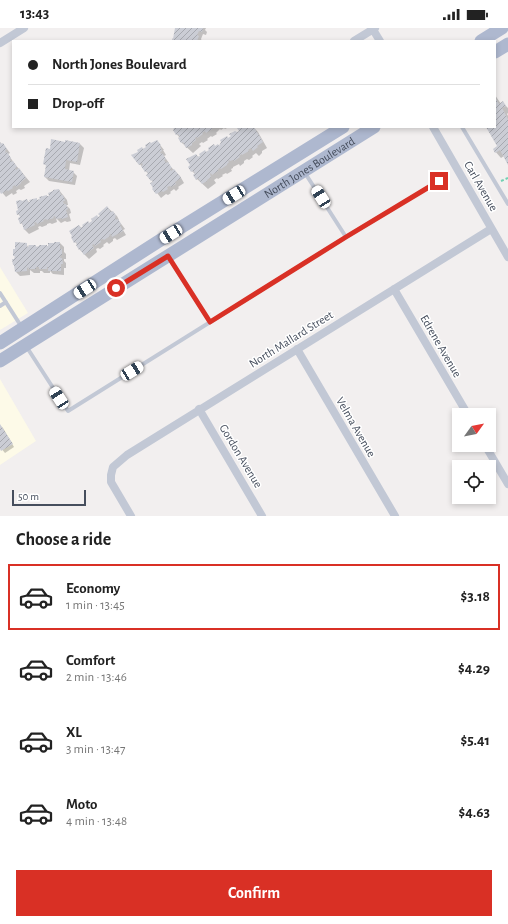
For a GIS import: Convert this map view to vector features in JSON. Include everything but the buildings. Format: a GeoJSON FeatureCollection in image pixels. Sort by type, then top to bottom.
{"type":"FeatureCollection","features":[{"type":"Feature","properties":{"kind":"main road"},"geometry":{"type":"LineString","coordinates":[[483,40],[502,28]]}},
{"type":"Feature","properties":{"kind":"main road"},"geometry":{"type":"LineString","coordinates":[[496,51],[508,44]]}},
{"type":"Feature","properties":{"kind":"main road","name":"North Jones Boulevard"},"geometry":{"type":"LineString","coordinates":[[0,343],[341,128]]}},
{"type":"Feature","properties":{"kind":"main road","name":"North Jones Boulevard"},"geometry":{"type":"LineString","coordinates":[[0,361],[372,128]]}},
{"type":"Feature","properties":{"kind":"main road"},"geometry":{"type":"LineString","coordinates":[[160,242],[168,256]]}},
{"type":"Feature","properties":{"kind":"street"},"geometry":{"type":"LineString","coordinates":[[0,43],[24,28]]}},
{"type":"Feature","properties":{"kind":"street"},"geometry":{"type":"LineString","coordinates":[[355,40],[373,28],[379,40]]}},
{"type":"Feature","properties":{"kind":"street","name":"Carl Avenue"},"geometry":{"type":"LineString","coordinates":[[434,128],[508,257]]}},
{"type":"Feature","properties":{"kind":"street","name":"North Mallard Street"},"geometry":{"type":"LineString","coordinates":[[131,516],[111,482],[113,467],[126,455],[491,229]]}},
{"type":"Feature","properties":{"kind":"street","name":"Edrene Avenue"},"geometry":{"type":"LineString","coordinates":[[394,289],[464,408]]}},
{"type":"Feature","properties":{"kind":"street","name":"Velma Avenue"},"geometry":{"type":"LineString","coordinates":[[297,349],[395,516]]}},
{"type":"Feature","properties":{"kind":"street","name":"Gordon Avenue"},"geometry":{"type":"LineString","coordinates":[[200,409],[262,516]]}},
{"type":"Feature","properties":{"kind":"street"},"geometry":{"type":"LineString","coordinates":[[489,452],[508,484]]}},
{"type":"Feature","properties":{"kind":"lane"},"geometry":{"type":"LineString","coordinates":[[463,128],[508,204]]}},
{"type":"Feature","properties":{"kind":"lane"},"geometry":{"type":"LineString","coordinates":[[304,171],[346,237]]}},
{"type":"Feature","properties":{"kind":"lane"},"geometry":{"type":"LineString","coordinates":[[25,345],[68,411],[346,237],[439,181]]}},
{"type":"Feature","properties":{"kind":"lane"},"geometry":{"type":"LineString","coordinates":[[168,256],[210,322]]}},
{"type":"Feature","properties":{"kind":"lane"},"geometry":{"type":"LineString","coordinates":[[0,293],[23,328]]}},
{"type":"Feature","properties":{"kind":"lane"},"geometry":{"type":"LineString","coordinates":[[0,306],[6,302]]}},
{"type":"Feature","properties":{"kind":"shaded area"},"geometry":{"type":"Polygon","coordinates":[[[0,267],[28,313],[0,330],[0,267]]]}},
{"type":"Feature","properties":{"kind":"shaded area"},"geometry":{"type":"Polygon","coordinates":[[[0,379],[36,441],[0,465],[0,379]]]}},
{"type":"Feature","properties":{"kind":"route"},"geometry":{"type":"LineString","coordinates":[[116,288],[168,256],[210,322],[439,181]]}}]}
